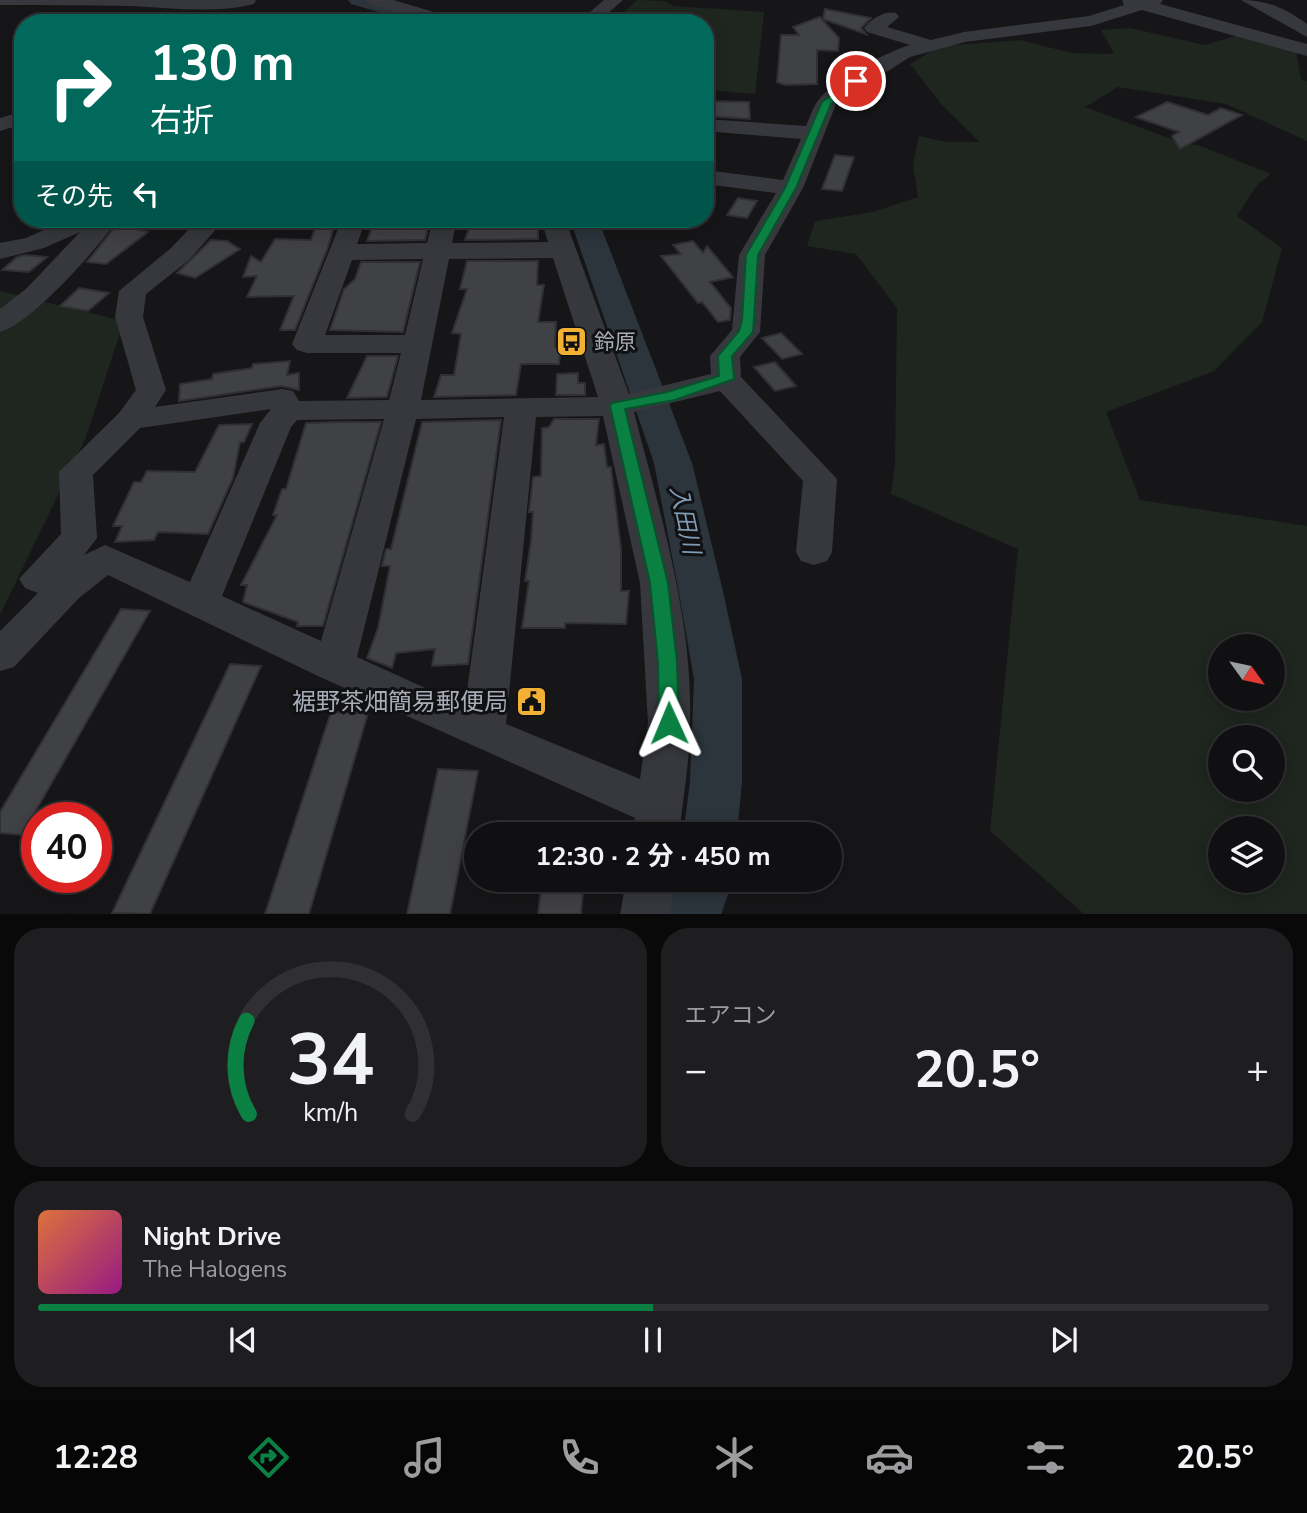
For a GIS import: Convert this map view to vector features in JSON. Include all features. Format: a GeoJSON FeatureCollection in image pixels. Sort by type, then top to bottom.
{"type":"FeatureCollection","features":[{"type":"Feature","properties":{"kind":"street"},"geometry":{"type":"LineString","coordinates":[[0,0],[129,1],[219,14]]}},
{"type":"Feature","properties":{"kind":"street"},"geometry":{"type":"LineString","coordinates":[[227,14],[248,0]]}},
{"type":"Feature","properties":{"kind":"street"},"geometry":{"type":"LineString","coordinates":[[375,0],[422,14]]}},
{"type":"Feature","properties":{"kind":"street"},"geometry":{"type":"LineString","coordinates":[[597,14],[615,0]]}},
{"type":"Feature","properties":{"kind":"street"},"geometry":{"type":"LineString","coordinates":[[1249,0],[1285,16],[1307,32]]}},
{"type":"Feature","properties":{"kind":"street"},"geometry":{"type":"LineString","coordinates":[[814,552],[820,479],[726,379],[725,356],[746,332],[752,255],[791,188],[827,102],[838,92],[903,53],[928,45],[964,37],[1091,21],[1141,2],[1307,50]]}},
{"type":"Feature","properties":{"kind":"street"},"geometry":{"type":"LineString","coordinates":[[890,17],[873,28],[928,45]]}},
{"type":"Feature","properties":{"kind":"street"},"geometry":{"type":"LineString","coordinates":[[714,126],[813,134]]}},
{"type":"Feature","properties":{"kind":"street"},"geometry":{"type":"LineString","coordinates":[[714,178],[791,188]]}},
{"type":"Feature","properties":{"kind":"street"},"geometry":{"type":"LineString","coordinates":[[0,251],[19,249],[70,228]]}},
{"type":"Feature","properties":{"kind":"street"},"geometry":{"type":"LineString","coordinates":[[0,323],[37,294],[98,228]]}},
{"type":"Feature","properties":{"kind":"street"},"geometry":{"type":"LineString","coordinates":[[66,588],[38,579],[79,538],[76,472],[130,420],[151,390],[130,317],[133,292],[180,254],[204,228]]}},
{"type":"Feature","properties":{"kind":"street"},"geometry":{"type":"LineString","coordinates":[[351,228],[307,344],[415,344]]}},
{"type":"Feature","properties":{"kind":"street"},"geometry":{"type":"LineString","coordinates":[[0,656],[66,588],[105,558],[483,733],[658,822],[669,723],[667,662],[643,402],[557,234],[442,234],[343,253]]}},
{"type":"Feature","properties":{"kind":"street"},"geometry":{"type":"LineString","coordinates":[[334,666],[403,409],[415,344],[442,234]]}},
{"type":"Feature","properties":{"kind":"street"},"geometry":{"type":"LineString","coordinates":[[200,603],[276,423],[288,411],[521,408],[643,402],[726,379]]}},
{"type":"Feature","properties":{"kind":"street"},"geometry":{"type":"LineString","coordinates":[[130,420],[282,398],[288,411]]}},
{"type":"Feature","properties":{"kind":"street"},"geometry":{"type":"LineString","coordinates":[[483,733],[521,408]]}},
{"type":"Feature","properties":{"kind":"street"},"geometry":{"type":"LineString","coordinates":[[645,914],[648,892]]}},
{"type":"Feature","properties":{"kind":"shaded area"},"geometry":{"type":"Polygon","coordinates":[[[637,0],[664,1],[674,6],[764,12],[755,94],[714,91],[714,14],[622,14],[637,0]]]}},
{"type":"Feature","properties":{"kind":"shaded area"},"geometry":{"type":"Polygon","coordinates":[[[1130,28],[1205,45],[1239,35],[1296,51],[1301,79],[1307,81],[1307,141],[1226,104],[1118,87],[1085,107],[1185,144],[1198,145],[1271,174],[1257,185],[1237,216],[1282,248],[1262,322],[1214,371],[1106,412],[1140,500],[1307,526],[1307,914],[1084,914],[990,831],[1018,549],[891,494],[895,464],[897,308],[856,254],[807,246],[815,221],[873,212],[918,197],[913,164],[919,136],[946,142],[980,142],[942,105],[910,64],[940,46],[1020,40],[1072,53],[1114,54],[1101,30],[1130,28]]]}},
{"type":"Feature","properties":{"kind":"shaded area"},"geometry":{"type":"Polygon","coordinates":[[[0,291],[124,321],[86,437],[0,615],[0,291]]]}},
{"type":"Feature","properties":{"kind":"building"},"geometry":{"type":"Polygon","coordinates":[[[825,9],[871,18],[861,28],[866,34],[823,19],[825,9]]]}},
{"type":"Feature","properties":{"kind":"building"},"geometry":{"type":"Polygon","coordinates":[[[820,17],[839,38],[838,51],[817,50],[817,84],[785,85],[777,82],[781,35],[799,35],[793,27],[820,17]]]}},
{"type":"Feature","properties":{"kind":"building"},"geometry":{"type":"Polygon","coordinates":[[[714,101],[749,102],[750,119],[714,117],[714,101]]]}},
{"type":"Feature","properties":{"kind":"building"},"geometry":{"type":"Polygon","coordinates":[[[1167,102],[1208,115],[1221,108],[1242,115],[1180,149],[1172,136],[1179,132],[1136,117],[1167,102]]]}},
{"type":"Feature","properties":{"kind":"building"},"geometry":{"type":"Polygon","coordinates":[[[835,155],[854,157],[842,191],[822,189],[835,155]]]}},
{"type":"Feature","properties":{"kind":"building"},"geometry":{"type":"Polygon","coordinates":[[[738,198],[757,201],[747,218],[727,215],[738,198]]]}},
{"type":"Feature","properties":{"kind":"building"},"geometry":{"type":"Polygon","coordinates":[[[114,228],[145,228],[140,230],[148,232],[106,264],[87,262],[114,228]]]}},
{"type":"Feature","properties":{"kind":"building"},"geometry":{"type":"Polygon","coordinates":[[[315,228],[333,228],[295,330],[280,330],[294,296],[247,297],[257,276],[243,277],[251,256],[261,262],[275,239],[311,240],[315,228]]]}},
{"type":"Feature","properties":{"kind":"building"},"geometry":{"type":"Polygon","coordinates":[[[372,228],[428,228],[425,240],[367,241],[372,228]]]}},
{"type":"Feature","properties":{"kind":"building"},"geometry":{"type":"Polygon","coordinates":[[[469,228],[538,229],[538,239],[465,240],[469,228]]]}},
{"type":"Feature","properties":{"kind":"building"},"geometry":{"type":"Polygon","coordinates":[[[211,240],[227,241],[240,249],[195,278],[177,273],[211,240]]]}},
{"type":"Feature","properties":{"kind":"building"},"geometry":{"type":"Polygon","coordinates":[[[693,241],[703,253],[707,246],[733,277],[710,282],[731,308],[730,320],[718,322],[702,302],[698,303],[661,256],[681,254],[673,245],[693,241]]]}},
{"type":"Feature","properties":{"kind":"building"},"geometry":{"type":"Polygon","coordinates":[[[17,257],[47,257],[29,272],[2,270],[17,257]]]}},
{"type":"Feature","properties":{"kind":"building"},"geometry":{"type":"Polygon","coordinates":[[[467,261],[538,261],[537,285],[544,285],[538,322],[556,322],[555,347],[561,347],[559,364],[521,364],[516,395],[434,397],[441,375],[454,375],[461,334],[452,333],[467,289],[460,289],[467,261]]]}},
{"type":"Feature","properties":{"kind":"building"},"geometry":{"type":"Polygon","coordinates":[[[361,262],[420,262],[403,332],[330,330],[344,289],[355,279],[361,262]]]}},
{"type":"Feature","properties":{"kind":"building"},"geometry":{"type":"Polygon","coordinates":[[[79,288],[109,293],[88,311],[60,306],[79,288]]]}},
{"type":"Feature","properties":{"kind":"building"},"geometry":{"type":"Polygon","coordinates":[[[781,333],[802,354],[782,359],[762,338],[781,333]]]}},
{"type":"Feature","properties":{"kind":"building"},"geometry":{"type":"Polygon","coordinates":[[[367,356],[398,356],[387,397],[347,398],[367,356]]]}},
{"type":"Feature","properties":{"kind":"building"},"geometry":{"type":"Polygon","coordinates":[[[290,361],[287,375],[299,373],[299,390],[282,386],[179,401],[180,384],[212,379],[213,374],[252,368],[253,364],[290,361]]]}},
{"type":"Feature","properties":{"kind":"building"},"geometry":{"type":"Polygon","coordinates":[[[775,362],[796,386],[775,391],[754,367],[775,362]]]}},
{"type":"Feature","properties":{"kind":"building"},"geometry":{"type":"Polygon","coordinates":[[[578,373],[578,383],[585,383],[585,395],[556,395],[557,374],[578,373]]]}},
{"type":"Feature","properties":{"kind":"building"},"geometry":{"type":"Polygon","coordinates":[[[554,419],[599,419],[596,445],[604,444],[607,467],[611,467],[621,549],[621,591],[629,591],[626,624],[565,623],[565,628],[522,628],[529,581],[525,581],[531,541],[533,512],[529,512],[533,477],[541,476],[542,428],[549,427],[554,419]]]}},
{"type":"Feature","properties":{"kind":"building"},"geometry":{"type":"Polygon","coordinates":[[[501,420],[468,664],[432,666],[435,649],[396,653],[392,668],[367,658],[378,628],[390,566],[382,566],[386,549],[391,549],[422,422],[501,420]]]}},
{"type":"Feature","properties":{"kind":"building"},"geometry":{"type":"Polygon","coordinates":[[[381,422],[323,626],[297,626],[298,622],[243,602],[247,585],[241,585],[277,515],[273,515],[282,489],[286,489],[306,423],[381,422]]]}},
{"type":"Feature","properties":{"kind":"building"},"geometry":{"type":"Polygon","coordinates":[[[252,424],[244,442],[240,442],[233,478],[208,534],[158,532],[154,540],[115,542],[122,526],[113,526],[134,482],[141,482],[147,471],[195,472],[219,425],[252,424]]]}},
{"type":"Feature","properties":{"kind":"building"},"geometry":{"type":"Polygon","coordinates":[[[121,609],[150,611],[41,802],[21,802],[21,835],[0,833],[0,812],[121,609]]]}},
{"type":"Feature","properties":{"kind":"building"},"geometry":{"type":"Polygon","coordinates":[[[230,664],[261,666],[150,914],[112,913],[230,664]]]}},
{"type":"Feature","properties":{"kind":"building"},"geometry":{"type":"Polygon","coordinates":[[[331,712],[368,713],[309,914],[265,914],[331,712]]]}},
{"type":"Feature","properties":{"kind":"building"},"geometry":{"type":"Polygon","coordinates":[[[438,769],[478,771],[468,822],[464,822],[464,842],[450,914],[407,914],[438,769]]]}},
{"type":"Feature","properties":{"kind":"building"},"geometry":{"type":"Polygon","coordinates":[[[541,892],[583,892],[581,914],[538,914],[541,892]]]}},
{"type":"Feature","properties":{"kind":"waterway","name":"入田川"},"geometry":{"type":"LineString","coordinates":[[358,0],[407,14]]}},
{"type":"Feature","properties":{"kind":"waterway","name":"入田川"},"geometry":{"type":"LineString","coordinates":[[587,228],[673,463],[700,587],[718,679],[716,782],[711,822]]}},
{"type":"Feature","properties":{"kind":"waterway","name":"入田川"},"geometry":{"type":"LineString","coordinates":[[692,914],[701,892]]}},
{"type":"Feature","properties":{"kind":"place","name":"鈴原"},"geometry":{"type":"Point","coordinates":[571,342]}},
{"type":"Feature","properties":{"kind":"place","name":"裾野茶畑簡易郵便局"},"geometry":{"type":"Point","coordinates":[531,702]}},
{"type":"Feature","properties":{"kind":"route"},"geometry":{"type":"LineString","coordinates":[[669,723],[667,662],[659,583],[617,406],[670,396],[726,379],[725,356],[746,332],[752,255],[791,188],[827,102],[856,81]]}}]}
